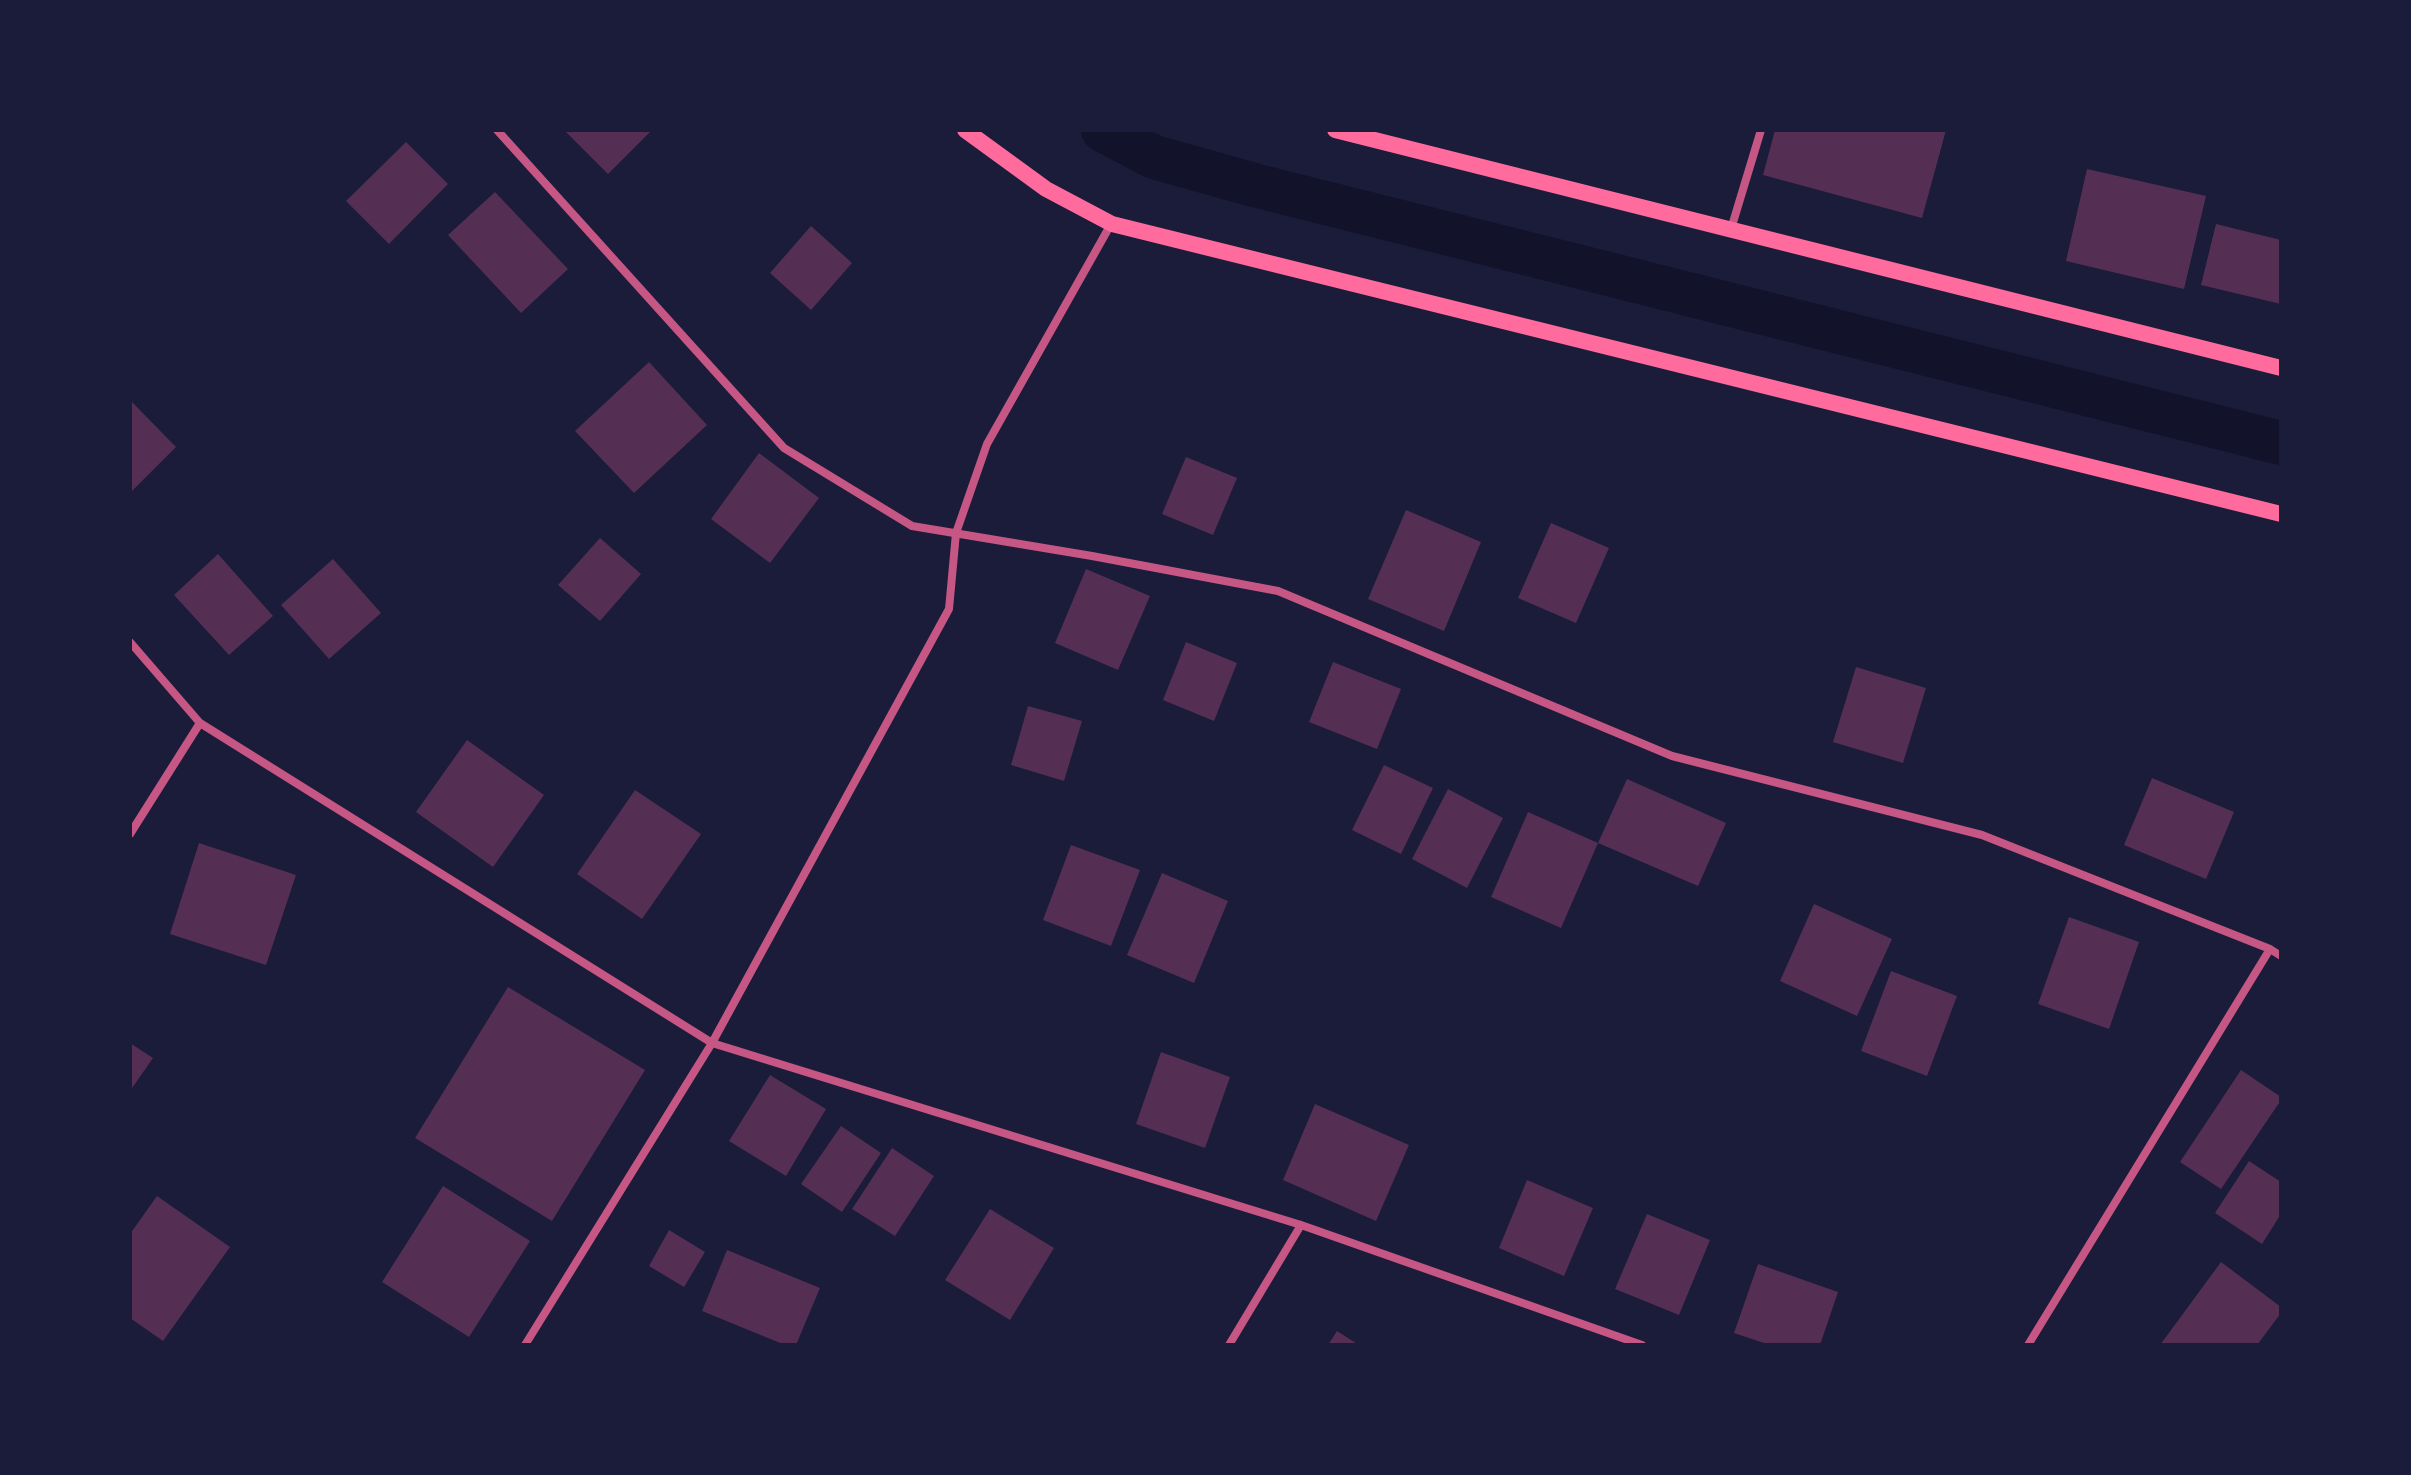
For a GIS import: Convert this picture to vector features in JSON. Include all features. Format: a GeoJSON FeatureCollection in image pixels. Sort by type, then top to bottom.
{"type":"FeatureCollection","features":[{"type":"Feature","properties":{"kind":"main road"},"geometry":{"type":"LineString","coordinates":[[965,130],[1046,189],[1112,224],[2281,514]]}},
{"type":"Feature","properties":{"kind":"main road"},"geometry":{"type":"LineString","coordinates":[[1335,130],[2281,368]]}},
{"type":"Feature","properties":{"kind":"street"},"geometry":{"type":"LineString","coordinates":[[497,130],[784,448],[912,526],[1278,591],[1672,756],[1982,835],[2281,956]]}},
{"type":"Feature","properties":{"kind":"street"},"geometry":{"type":"LineString","coordinates":[[1731,229],[1761,130]]}},
{"type":"Feature","properties":{"kind":"street"},"geometry":{"type":"LineString","coordinates":[[525,1345],[712,1043],[949,609],[956,533],[987,444],[1112,224]]}},
{"type":"Feature","properties":{"kind":"street"},"geometry":{"type":"LineString","coordinates":[[130,642],[200,723],[712,1043],[1301,1225],[1642,1345]]}},
{"type":"Feature","properties":{"kind":"street"},"geometry":{"type":"LineString","coordinates":[[130,834],[200,723]]}},
{"type":"Feature","properties":{"kind":"street"},"geometry":{"type":"LineString","coordinates":[[2028,1345],[2270,949]]}},
{"type":"Feature","properties":{"kind":"street"},"geometry":{"type":"LineString","coordinates":[[1229,1345],[1301,1225]]}},
{"type":"Feature","properties":{"kind":"building"},"geometry":{"type":"Polygon","coordinates":[[[564,130],[652,130],[608,174],[564,130]]]}},
{"type":"Feature","properties":{"kind":"building"},"geometry":{"type":"Polygon","coordinates":[[[1775,130],[1946,130],[1922,218],[1763,175],[1775,130]]]}},
{"type":"Feature","properties":{"kind":"building"},"geometry":{"type":"Polygon","coordinates":[[[406,142],[448,184],[389,244],[346,201],[406,142]]]}},
{"type":"Feature","properties":{"kind":"building"},"geometry":{"type":"Polygon","coordinates":[[[2087,169],[2206,196],[2184,289],[2066,261],[2087,169]]]}},
{"type":"Feature","properties":{"kind":"building"},"geometry":{"type":"Polygon","coordinates":[[[495,192],[568,269],[521,313],[448,235],[495,192]]]}},
{"type":"Feature","properties":{"kind":"building"},"geometry":{"type":"Polygon","coordinates":[[[2216,224],[2281,240],[2281,304],[2201,285],[2216,224]]]}},
{"type":"Feature","properties":{"kind":"building"},"geometry":{"type":"Polygon","coordinates":[[[811,226],[852,263],[811,310],[770,273],[811,226]]]}},
{"type":"Feature","properties":{"kind":"building"},"geometry":{"type":"Polygon","coordinates":[[[649,362],[707,425],[634,493],[575,431],[649,362]]]}},
{"type":"Feature","properties":{"kind":"building"},"geometry":{"type":"Polygon","coordinates":[[[130,400],[176,447],[130,493],[130,400]]]}},
{"type":"Feature","properties":{"kind":"building"},"geometry":{"type":"Polygon","coordinates":[[[759,453],[819,498],[770,563],[711,519],[759,453]]]}},
{"type":"Feature","properties":{"kind":"building"},"geometry":{"type":"Polygon","coordinates":[[[1186,457],[1237,478],[1213,535],[1162,514],[1186,457]]]}},
{"type":"Feature","properties":{"kind":"building"},"geometry":{"type":"Polygon","coordinates":[[[1406,510],[1481,542],[1444,631],[1368,599],[1406,510]]]}},
{"type":"Feature","properties":{"kind":"building"},"geometry":{"type":"Polygon","coordinates":[[[1551,523],[1609,548],[1576,623],[1518,598],[1551,523]]]}},
{"type":"Feature","properties":{"kind":"building"},"geometry":{"type":"Polygon","coordinates":[[[600,538],[641,574],[600,621],[558,585],[600,538]]]}},
{"type":"Feature","properties":{"kind":"building"},"geometry":{"type":"Polygon","coordinates":[[[218,554],[273,616],[229,655],[174,595],[218,554]]]}},
{"type":"Feature","properties":{"kind":"building"},"geometry":{"type":"Polygon","coordinates":[[[333,559],[381,613],[329,659],[281,605],[333,559]]]}},
{"type":"Feature","properties":{"kind":"building"},"geometry":{"type":"Polygon","coordinates":[[[1086,569],[1150,596],[1118,670],[1055,643],[1086,569]]]}},
{"type":"Feature","properties":{"kind":"building"},"geometry":{"type":"Polygon","coordinates":[[[1186,642],[1237,663],[1214,721],[1163,700],[1186,642]]]}},
{"type":"Feature","properties":{"kind":"building"},"geometry":{"type":"Polygon","coordinates":[[[1333,662],[1401,689],[1377,749],[1309,722],[1333,662]]]}},
{"type":"Feature","properties":{"kind":"building"},"geometry":{"type":"Polygon","coordinates":[[[1856,667],[1926,688],[1903,763],[1833,742],[1856,667]]]}},
{"type":"Feature","properties":{"kind":"building"},"geometry":{"type":"Polygon","coordinates":[[[1028,706],[1082,721],[1064,781],[1011,765],[1028,706]]]}},
{"type":"Feature","properties":{"kind":"building"},"geometry":{"type":"Polygon","coordinates":[[[467,740],[544,795],[493,867],[416,812],[467,740]]]}},
{"type":"Feature","properties":{"kind":"building"},"geometry":{"type":"Polygon","coordinates":[[[1384,765],[1433,788],[1401,854],[1352,830],[1384,765]]]}},
{"type":"Feature","properties":{"kind":"building"},"geometry":{"type":"Polygon","coordinates":[[[2152,778],[2234,812],[2206,879],[2124,845],[2152,778]]]}},
{"type":"Feature","properties":{"kind":"building"},"geometry":{"type":"Polygon","coordinates":[[[1627,779],[1726,823],[1698,886],[1598,843],[1627,779]]]}},
{"type":"Feature","properties":{"kind":"building"},"geometry":{"type":"Polygon","coordinates":[[[1448,789],[1503,818],[1467,888],[1412,859],[1448,789]]]}},
{"type":"Feature","properties":{"kind":"building"},"geometry":{"type":"Polygon","coordinates":[[[635,790],[701,834],[642,919],[577,874],[635,790]]]}},
{"type":"Feature","properties":{"kind":"building"},"geometry":{"type":"Polygon","coordinates":[[[1528,812],[1598,843],[1561,928],[1491,897],[1528,812]]]}},
{"type":"Feature","properties":{"kind":"building"},"geometry":{"type":"Polygon","coordinates":[[[199,843],[296,875],[266,965],[170,934],[199,843]]]}},
{"type":"Feature","properties":{"kind":"building"},"geometry":{"type":"Polygon","coordinates":[[[1071,845],[1140,870],[1111,946],[1043,920],[1071,845]]]}},
{"type":"Feature","properties":{"kind":"building"},"geometry":{"type":"Polygon","coordinates":[[[1162,873],[1228,901],[1194,983],[1127,955],[1162,873]]]}},
{"type":"Feature","properties":{"kind":"building"},"geometry":{"type":"Polygon","coordinates":[[[1814,904],[1892,939],[1857,1016],[1780,981],[1814,904]]]}},
{"type":"Feature","properties":{"kind":"building"},"geometry":{"type":"Polygon","coordinates":[[[2069,917],[2139,942],[2109,1029],[2038,1004],[2069,917]]]}},
{"type":"Feature","properties":{"kind":"building"},"geometry":{"type":"Polygon","coordinates":[[[1891,971],[1957,996],[1927,1076],[1861,1051],[1891,971]]]}},
{"type":"Feature","properties":{"kind":"building"},"geometry":{"type":"Polygon","coordinates":[[[508,987],[645,1070],[552,1221],[415,1138],[508,987]]]}},
{"type":"Feature","properties":{"kind":"building"},"geometry":{"type":"Polygon","coordinates":[[[130,1043],[153,1058],[130,1091],[130,1043]]]}},
{"type":"Feature","properties":{"kind":"building"},"geometry":{"type":"Polygon","coordinates":[[[1161,1052],[1230,1077],[1205,1148],[1136,1124],[1161,1052]]]}},
{"type":"Feature","properties":{"kind":"building"},"geometry":{"type":"Polygon","coordinates":[[[2241,1070],[2281,1100],[2221,1189],[2180,1162],[2241,1070]]]}},
{"type":"Feature","properties":{"kind":"building"},"geometry":{"type":"Polygon","coordinates":[[[770,1075],[826,1109],[786,1176],[729,1141],[770,1075]]]}},
{"type":"Feature","properties":{"kind":"building"},"geometry":{"type":"Polygon","coordinates":[[[1315,1104],[1409,1145],[1376,1221],[1283,1180],[1315,1104]]]}},
{"type":"Feature","properties":{"kind":"building"},"geometry":{"type":"Polygon","coordinates":[[[841,1126],[881,1153],[842,1212],[801,1184],[841,1126]]]}},
{"type":"Feature","properties":{"kind":"building"},"geometry":{"type":"Polygon","coordinates":[[[892,1148],[934,1176],[895,1236],[852,1209],[892,1148]]]}},
{"type":"Feature","properties":{"kind":"building"},"geometry":{"type":"Polygon","coordinates":[[[2249,1161],[2281,1182],[2281,1214],[2262,1244],[2215,1213],[2249,1161]]]}},
{"type":"Feature","properties":{"kind":"building"},"geometry":{"type":"Polygon","coordinates":[[[1527,1180],[1593,1208],[1564,1276],[1499,1248],[1527,1180]]]}},
{"type":"Feature","properties":{"kind":"building"},"geometry":{"type":"Polygon","coordinates":[[[443,1186],[530,1241],[469,1337],[382,1282],[443,1186]]]}},
{"type":"Feature","properties":{"kind":"building"},"geometry":{"type":"Polygon","coordinates":[[[157,1196],[230,1247],[163,1341],[130,1318],[130,1234],[157,1196]]]}},
{"type":"Feature","properties":{"kind":"building"},"geometry":{"type":"Polygon","coordinates":[[[990,1209],[1054,1248],[1010,1320],[945,1280],[990,1209]]]}},
{"type":"Feature","properties":{"kind":"building"},"geometry":{"type":"Polygon","coordinates":[[[1647,1214],[1710,1240],[1679,1315],[1615,1289],[1647,1214]]]}},
{"type":"Feature","properties":{"kind":"building"},"geometry":{"type":"Polygon","coordinates":[[[669,1230],[705,1252],[684,1287],[649,1266],[669,1230]]]}},
{"type":"Feature","properties":{"kind":"building"},"geometry":{"type":"Polygon","coordinates":[[[727,1250],[820,1288],[796,1345],[785,1345],[702,1311],[727,1250]]]}},
{"type":"Feature","properties":{"kind":"building"},"geometry":{"type":"Polygon","coordinates":[[[2221,1262],[2281,1307],[2281,1313],[2257,1345],[2160,1345],[2221,1262]]]}},
{"type":"Feature","properties":{"kind":"building"},"geometry":{"type":"Polygon","coordinates":[[[1758,1264],[1838,1292],[1820,1345],[1770,1345],[1734,1333],[1758,1264]]]}},
{"type":"Feature","properties":{"kind":"building"},"geometry":{"type":"Polygon","coordinates":[[[1337,1331],[1359,1345],[1328,1345],[1337,1331]]]}},
{"type":"Feature","properties":{"kind":"waterway"},"geometry":{"type":"LineString","coordinates":[[1103,130],[1154,157],[1254,185],[2281,443]]}}]}
